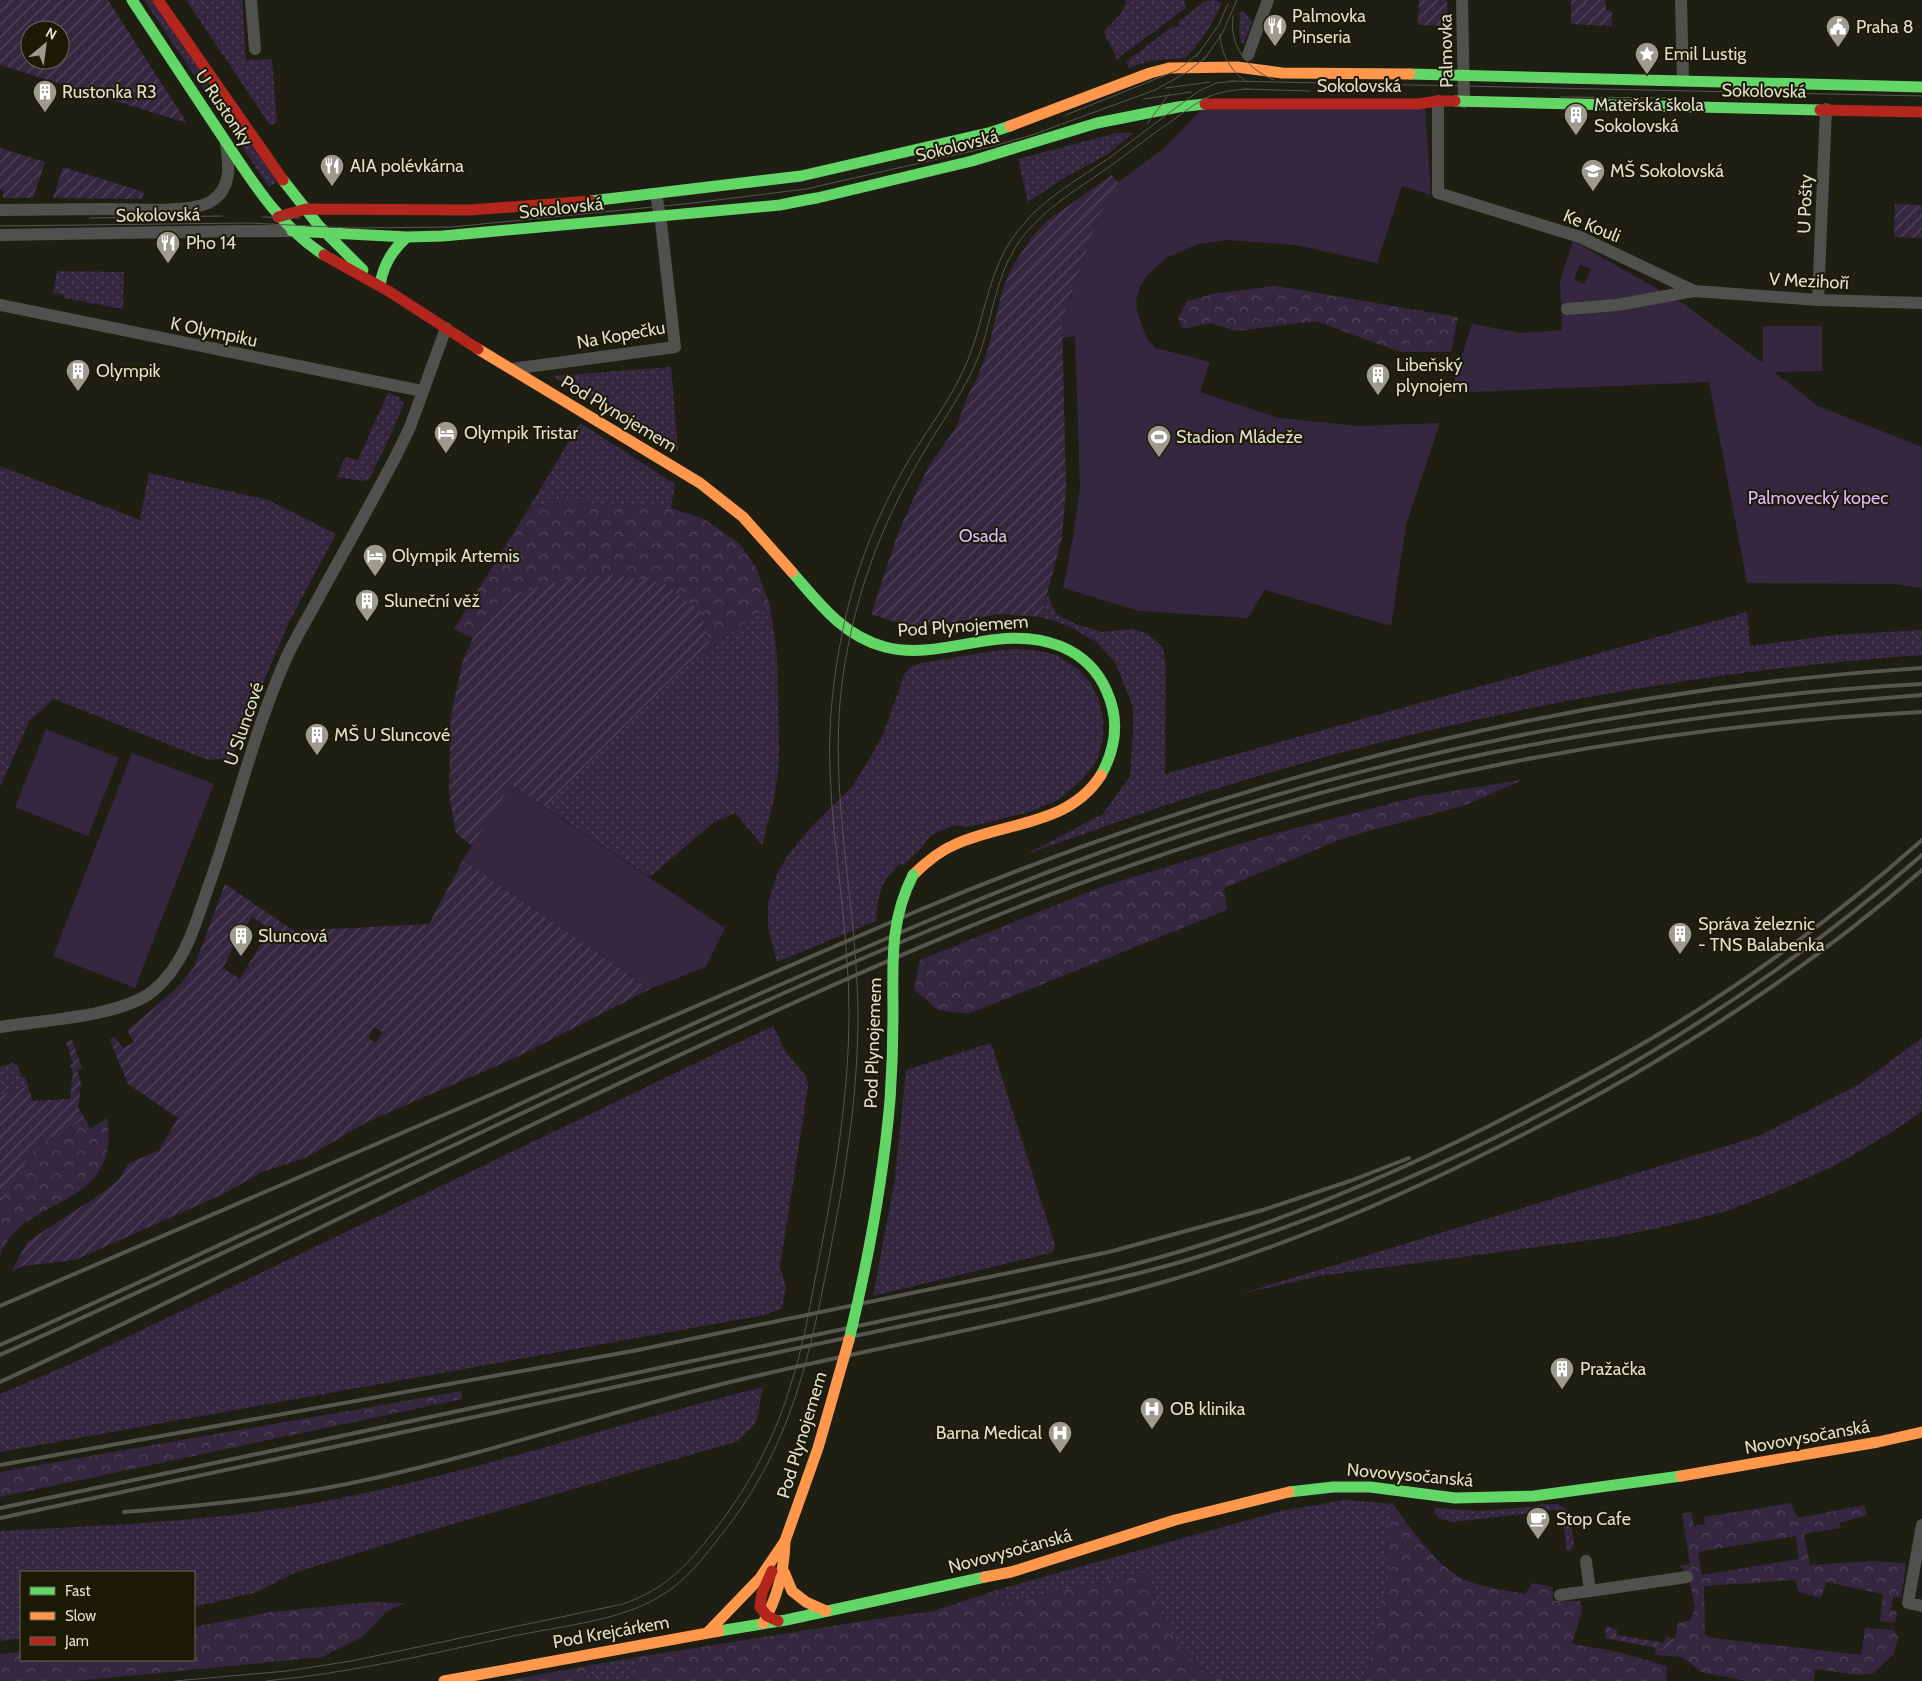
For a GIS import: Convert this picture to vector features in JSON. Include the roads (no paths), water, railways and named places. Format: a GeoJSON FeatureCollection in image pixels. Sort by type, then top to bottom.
{"type":"FeatureCollection","features":[{"type":"Feature","properties":{"kind":"main road","name":"U Rustonky"},"geometry":{"type":"LineString","coordinates":[[132,0],[225,141],[278,217],[292,231]]}},
{"type":"Feature","properties":{"kind":"main road","name":"U Rustonky"},"geometry":{"type":"LineString","coordinates":[[158,0],[284,182],[306,209]]}},
{"type":"Feature","properties":{"kind":"main road","name":"Sokolovská"},"geometry":{"type":"LineString","coordinates":[[278,217],[306,209],[470,210],[568,204],[801,176],[974,137],[1030,119],[1150,73],[1170,68],[1237,67],[1282,73],[1464,75],[1922,87]]}},
{"type":"Feature","properties":{"kind":"main road","name":"Sokolovská"},"geometry":{"type":"LineString","coordinates":[[292,231],[407,237],[443,236],[661,219],[780,205],[972,161],[1097,123],[1195,104],[1417,104],[1438,101],[1922,112]]}},
{"type":"Feature","properties":{"kind":"main road","name":"Pod Plynojemem"},"geometry":{"type":"LineString","coordinates":[[306,209],[326,234],[380,285]]}},
{"type":"Feature","properties":{"kind":"main road","name":"Pod Plynojemem"},"geometry":{"type":"LineString","coordinates":[[292,231],[328,258],[380,285],[446,328],[692,479],[733,509],[764,539],[824,609],[840,624],[863,640],[889,648],[916,649],[1005,637],[1037,638],[1057,643],[1074,652],[1096,672],[1106,688],[1112,706],[1115,735],[1107,764],[1090,789],[1076,802],[1052,815],[965,839],[948,846],[926,860],[913,875],[901,896],[896,921],[893,955],[893,1030],[890,1096],[872,1228],[852,1324],[828,1417],[811,1473],[785,1541]]}},
{"type":"Feature","properties":{"kind":"main road"},"geometry":{"type":"LineString","coordinates":[[380,285],[387,260],[393,250],[407,237]]}},
{"type":"Feature","properties":{"kind":"main road","name":"Novovysočanská"},"geometry":{"type":"LineString","coordinates":[[765,1620],[782,1621],[897,1598],[1011,1572],[1175,1520],[1285,1492],[1333,1487],[1370,1487],[1455,1498],[1534,1496],[1663,1479],[1878,1442],[1922,1432]]}},
{"type":"Feature","properties":{"kind":"main road"},"geometry":{"type":"LineString","coordinates":[[765,1620],[775,1602],[784,1572],[785,1541]]}},
{"type":"Feature","properties":{"kind":"main road"},"geometry":{"type":"LineString","coordinates":[[765,1620],[760,1607],[762,1593],[785,1541]]}},
{"type":"Feature","properties":{"kind":"main road"},"geometry":{"type":"LineString","coordinates":[[707,1633],[760,1578],[785,1541]]}},
{"type":"Feature","properties":{"kind":"main road"},"geometry":{"type":"LineString","coordinates":[[784,1572],[792,1591],[806,1602],[826,1611]]}},
{"type":"Feature","properties":{"kind":"main road","name":"Pod Krejcárkem"},"geometry":{"type":"LineString","coordinates":[[444,1681],[707,1633],[765,1620]]}},
{"type":"Feature","properties":{"kind":"street"},"geometry":{"type":"LineString","coordinates":[[251,0],[255,49]]}},
{"type":"Feature","properties":{"kind":"street"},"geometry":{"type":"LineString","coordinates":[[1248,55],[1268,0]]}},
{"type":"Feature","properties":{"kind":"street","name":"Palmovka"},"geometry":{"type":"LineString","coordinates":[[1462,0],[1464,102]]}},
{"type":"Feature","properties":{"kind":"street"},"geometry":{"type":"LineString","coordinates":[[1681,0],[1683,80]]}},
{"type":"Feature","properties":{"kind":"street","name":"Ke Kouli"},"geometry":{"type":"LineString","coordinates":[[1438,101],[1438,194],[1580,237],[1694,291]]}},
{"type":"Feature","properties":{"kind":"street","name":"U Pošty"},"geometry":{"type":"LineString","coordinates":[[1818,300],[1826,109]]}},
{"type":"Feature","properties":{"kind":"street","name":"Sokolovská"},"geometry":{"type":"LineString","coordinates":[[0,210],[177,209],[206,204],[218,196],[226,183],[229,173],[225,141]]}},
{"type":"Feature","properties":{"kind":"street","name":"Na Kopečku"},"geometry":{"type":"LineString","coordinates":[[512,369],[675,347],[661,219],[656,194]]}},
{"type":"Feature","properties":{"kind":"street","name":"Sokolovská"},"geometry":{"type":"LineString","coordinates":[[0,235],[238,230],[292,231]]}},
{"type":"Feature","properties":{"kind":"street"},"geometry":{"type":"LineString","coordinates":[[1568,309],[1617,305],[1694,291]]}},
{"type":"Feature","properties":{"kind":"street","name":"V Mezihoří"},"geometry":{"type":"LineString","coordinates":[[1694,291],[1818,300],[1922,303]]}},
{"type":"Feature","properties":{"kind":"street","name":"K Olympiku"},"geometry":{"type":"LineString","coordinates":[[0,305],[422,391]]}},
{"type":"Feature","properties":{"kind":"street","name":"U Sluncové"},"geometry":{"type":"LineString","coordinates":[[0,1027],[129,1006],[152,992],[167,978],[181,959],[193,932],[221,851],[259,727],[288,654],[397,454],[410,426],[446,328]]}},
{"type":"Feature","properties":{"kind":"street"},"geometry":{"type":"LineString","coordinates":[[1922,1525],[1908,1603],[1922,1606]]}},
{"type":"Feature","properties":{"kind":"street"},"geometry":{"type":"LineString","coordinates":[[1586,1561],[1590,1591]]}},
{"type":"Feature","properties":{"kind":"street"},"geometry":{"type":"LineString","coordinates":[[1560,1595],[1687,1577]]}},
{"type":"Feature","properties":{"kind":"tram line"},"geometry":{"type":"LineString","coordinates":[[1203,61],[1222,34],[1237,0]]}},
{"type":"Feature","properties":{"kind":"tram line"},"geometry":{"type":"LineString","coordinates":[[1196,57],[1218,26],[1228,4]]}},
{"type":"Feature","properties":{"kind":"tram line"},"geometry":{"type":"LineString","coordinates":[[1233,16],[1234,37],[1242,55],[1256,70],[1274,80]]}},
{"type":"Feature","properties":{"kind":"tram line"},"geometry":{"type":"LineString","coordinates":[[1220,34],[1224,55],[1236,73],[1247,82]]}},
{"type":"Feature","properties":{"kind":"tram line"},"geometry":{"type":"LineString","coordinates":[[1066,115],[1178,70],[1200,52]]}},
{"type":"Feature","properties":{"kind":"tram line"},"geometry":{"type":"LineString","coordinates":[[0,226],[249,223],[350,228],[452,227],[693,203],[806,189],[990,147],[1032,135],[1155,90],[1187,72],[1207,56]]}},
{"type":"Feature","properties":{"kind":"tram line"},"geometry":{"type":"LineString","coordinates":[[1230,81],[1922,96]]}},
{"type":"Feature","properties":{"kind":"tram line"},"geometry":{"type":"LineString","coordinates":[[175,1681],[287,1671],[351,1661],[623,1604],[650,1592],[682,1568],[710,1536],[737,1499],[760,1461],[779,1420],[797,1363],[808,1319],[836,1167],[847,1074],[849,1012],[844,922],[834,831],[830,737],[832,702],[839,651],[847,611],[860,565],[868,543],[898,479],[961,375],[973,345],[994,274],[1010,242],[1021,227],[1051,198],[1109,158],[1199,91],[1216,83],[1236,81]]}},
{"type":"Feature","properties":{"kind":"tram line"},"geometry":{"type":"LineString","coordinates":[[1166,88],[1210,82]]}},
{"type":"Feature","properties":{"kind":"tram line"},"geometry":{"type":"LineString","coordinates":[[1243,89],[1310,91]]}},
{"type":"Feature","properties":{"kind":"tram line"},"geometry":{"type":"LineString","coordinates":[[266,1681],[330,1673],[393,1662],[593,1621],[630,1611],[662,1595],[687,1575],[715,1543],[746,1501],[766,1467],[782,1433],[806,1362],[831,1247],[850,1131],[856,1073],[858,1014],[853,931],[838,766],[839,724],[846,655],[867,573],[900,496],[967,382],[981,350],[1003,272],[1015,248],[1025,234],[1036,221],[1063,199],[1194,105],[1218,93],[1249,89]]}},
{"type":"Feature","properties":{"kind":"tram line"},"geometry":{"type":"LineString","coordinates":[[1144,99],[1191,92]]}},
{"type":"Feature","properties":{"kind":"tram line"},"geometry":{"type":"LineString","coordinates":[[1147,124],[1169,94]]}},
{"type":"Feature","properties":{"kind":"tram line"},"geometry":{"type":"LineString","coordinates":[[1560,97],[1670,98]]}},
{"type":"Feature","properties":{"kind":"tram line"},"geometry":{"type":"LineString","coordinates":[[90,218],[222,216]]}},
{"type":"Feature","properties":{"kind":"tram line"},"geometry":{"type":"LineString","coordinates":[[262,217],[300,218]]}},
{"type":"Feature","properties":{"kind":"railway"},"geometry":{"type":"LineString","coordinates":[[0,1306],[917,911],[1038,863],[1160,820],[1284,781],[1410,748],[1536,719],[1664,696],[1793,679],[1922,668]]}},
{"type":"Feature","properties":{"kind":"railway"},"geometry":{"type":"LineString","coordinates":[[0,1345],[192,1258],[670,1034],[766,991],[984,897],[1118,846],[1214,814],[1313,785],[1413,759],[1514,736],[1718,703],[1820,691],[1922,684]]}},
{"type":"Feature","properties":{"kind":"railway"},"geometry":{"type":"LineString","coordinates":[[0,1355],[597,1078],[833,971],[991,905],[1153,845],[1319,793],[1489,753],[1661,723],[1748,712],[1922,695]]}},
{"type":"Feature","properties":{"kind":"railway"},"geometry":{"type":"LineString","coordinates":[[0,1382],[648,1070],[833,985],[962,930],[1091,879],[1231,832],[1327,805],[1425,780],[1523,760],[1622,743],[1722,729],[1922,712]]}},
{"type":"Feature","properties":{"kind":"railway"},"geometry":{"type":"LineString","coordinates":[[0,1508],[1036,1288],[1171,1254],[1246,1230],[1329,1199],[1449,1146],[1631,1051],[1698,1010],[1765,965],[1861,892],[1922,840]]}},
{"type":"Feature","properties":{"kind":"railway"},"geometry":{"type":"LineString","coordinates":[[0,1518],[1005,1304],[1132,1275],[1207,1254],[1304,1220],[1400,1182],[1493,1138],[1585,1090],[1674,1038],[1760,981],[1843,920],[1922,855]]}},
{"type":"Feature","properties":{"kind":"railway"},"geometry":{"type":"LineString","coordinates":[[124,1512],[250,1500],[344,1485],[419,1468],[722,1384],[1057,1310],[1167,1281],[1246,1256],[1323,1227],[1437,1177],[1593,1098],[1708,1030],[1763,993],[1818,954],[1922,870]]}},
{"type":"Feature","properties":{"kind":"railway"},"geometry":{"type":"LineString","coordinates":[[0,1465],[638,1350],[1109,1252],[1263,1210],[1350,1181],[1409,1158]]}},
{"type":"Feature","properties":{"kind":"place","name":"Palmovka Pinseria"},"geometry":{"type":"Point","coordinates":[1275,47]}},
{"type":"Feature","properties":{"kind":"place","name":"Praha 8"},"geometry":{"type":"Point","coordinates":[1838,48]}},
{"type":"Feature","properties":{"kind":"place","name":"Emil Lustig"},"geometry":{"type":"Point","coordinates":[1647,75]}},
{"type":"Feature","properties":{"kind":"place","name":"Rustonka R3"},"geometry":{"type":"Point","coordinates":[45,113]}},
{"type":"Feature","properties":{"kind":"place","name":"Mateřská škola Sokolovská"},"geometry":{"type":"Point","coordinates":[1576,136]}},
{"type":"Feature","properties":{"kind":"place","name":"AIA polévkárna"},"geometry":{"type":"Point","coordinates":[332,187]}},
{"type":"Feature","properties":{"kind":"place","name":"MŠ Sokolovská"},"geometry":{"type":"Point","coordinates":[1593,192]}},
{"type":"Feature","properties":{"kind":"place","name":"Pho 14"},"geometry":{"type":"Point","coordinates":[168,264]}},
{"type":"Feature","properties":{"kind":"place","name":"Olympik"},"geometry":{"type":"Point","coordinates":[78,392]}},
{"type":"Feature","properties":{"kind":"place","name":"Libeňský plynojem"},"geometry":{"type":"Point","coordinates":[1378,396]}},
{"type":"Feature","properties":{"kind":"place","name":"Olympik Tristar"},"geometry":{"type":"Point","coordinates":[446,454]}},
{"type":"Feature","properties":{"kind":"place","name":"Stadion Mládeže"},"geometry":{"type":"Point","coordinates":[1159,458]}},
{"type":"Feature","properties":{"kind":"place","name":"Olympik Artemis"},"geometry":{"type":"Point","coordinates":[375,577]}},
{"type":"Feature","properties":{"kind":"place","name":"Sluneční věž"},"geometry":{"type":"Point","coordinates":[367,622]}},
{"type":"Feature","properties":{"kind":"place","name":"MŠ U Sluncové"},"geometry":{"type":"Point","coordinates":[317,756]}},
{"type":"Feature","properties":{"kind":"place","name":"Správa železnic - TNS Balabenka"},"geometry":{"type":"Point","coordinates":[1680,955]}},
{"type":"Feature","properties":{"kind":"place","name":"Sluncová"},"geometry":{"type":"Point","coordinates":[241,957]}},
{"type":"Feature","properties":{"kind":"place","name":"Pražačka"},"geometry":{"type":"Point","coordinates":[1562,1390]}},
{"type":"Feature","properties":{"kind":"place","name":"OB klinika"},"geometry":{"type":"Point","coordinates":[1152,1430]}},
{"type":"Feature","properties":{"kind":"place","name":"Barna Medical"},"geometry":{"type":"Point","coordinates":[1060,1454]}},
{"type":"Feature","properties":{"kind":"place","name":"Stop Cafe"},"geometry":{"type":"Point","coordinates":[1538,1540]}},
{"type":"Feature","properties":{"kind":"park label","name":"Palmovecký kopec"},"geometry":{"type":"Point","coordinates":[1818,498]}},
{"type":"Feature","properties":{"kind":"park label","name":"Osada"},"geometry":{"type":"Point","coordinates":[983,536]}}]}
